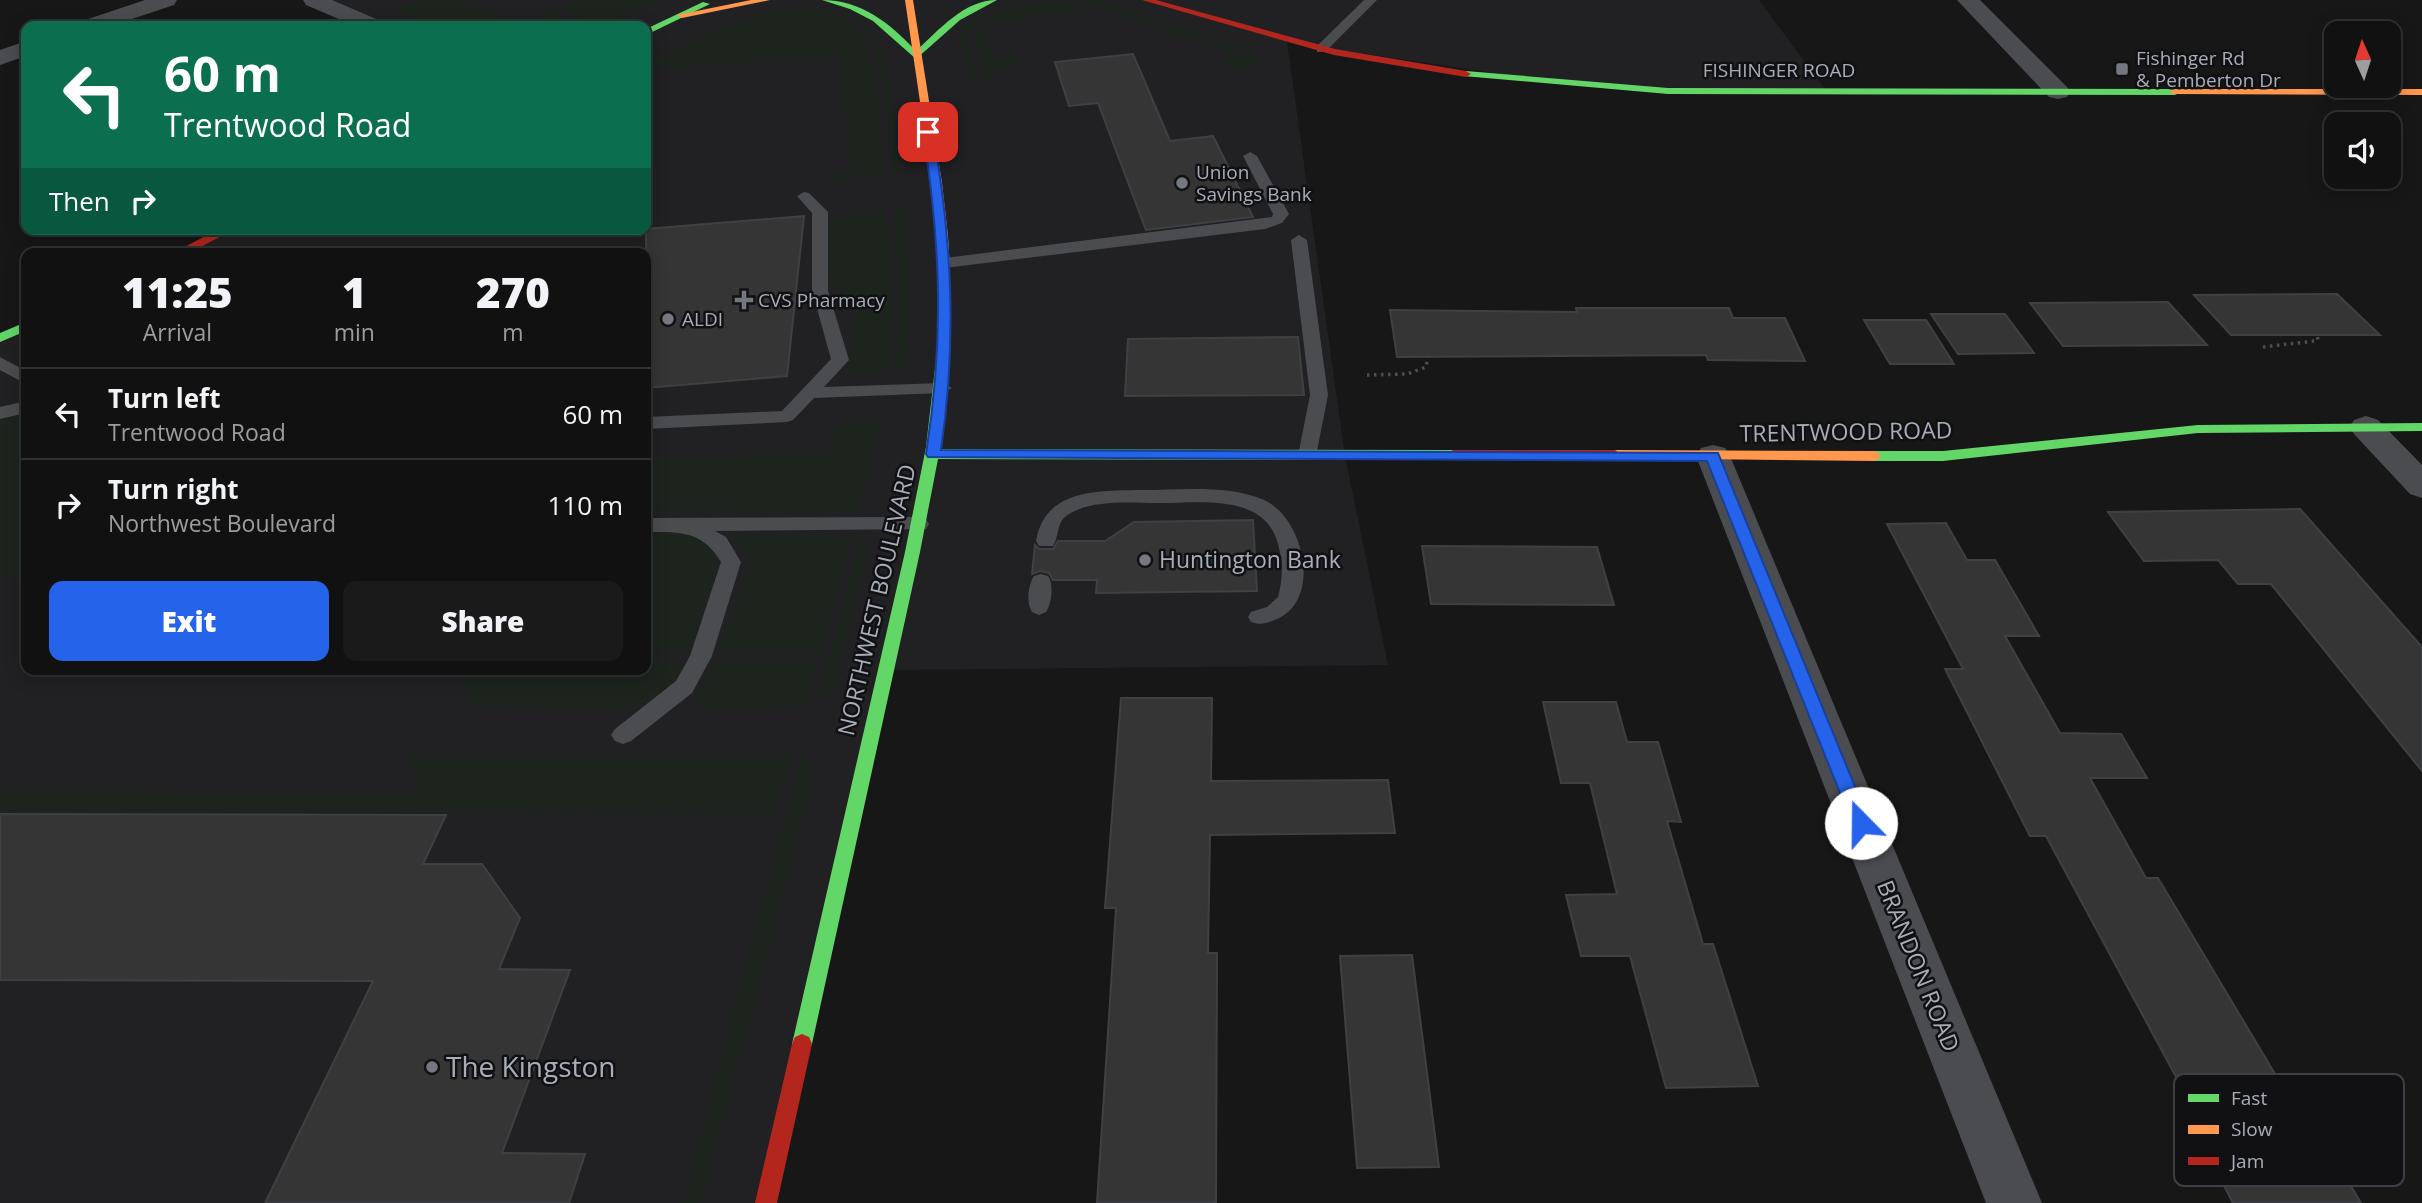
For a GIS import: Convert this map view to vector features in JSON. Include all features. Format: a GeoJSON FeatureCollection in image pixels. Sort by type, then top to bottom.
{"type":"FeatureCollection","features":[{"type":"Feature","properties":{"kind":"main road"},"geometry":{"type":"LineString","coordinates":[[651,30],[715,0]]}},
{"type":"Feature","properties":{"kind":"main road"},"geometry":{"type":"LineString","coordinates":[[682,15],[766,0]]}},
{"type":"Feature","properties":{"kind":"main road"},"geometry":{"type":"LineString","coordinates":[[826,0],[859,7],[876,17],[893,30],[916,56],[957,18],[993,0]]}},
{"type":"Feature","properties":{"kind":"main road","name":"NORTHWEST BOULEVARD"},"geometry":{"type":"LineString","coordinates":[[766,1203],[919,524],[943,388],[945,263],[937,183],[909,0]]}},
{"type":"Feature","properties":{"kind":"main road","name":"FISHINGER ROAD"},"geometry":{"type":"LineString","coordinates":[[1146,0],[1262,36],[1321,49],[1467,74],[1668,91],[2422,92]]}},
{"type":"Feature","properties":{"kind":"main road"},"geometry":{"type":"LineString","coordinates":[[189,248],[217,235]]}},
{"type":"Feature","properties":{"kind":"main road"},"geometry":{"type":"LineString","coordinates":[[0,338],[21,328]]}},
{"type":"Feature","properties":{"kind":"main road","name":"TRENTWOOD ROAD"},"geometry":{"type":"LineString","coordinates":[[933,454],[1943,456],[2024,449],[2095,438],[2234,427],[2422,427]]}},
{"type":"Feature","properties":{"kind":"street"},"geometry":{"type":"LineString","coordinates":[[105,21],[166,0]]}},
{"type":"Feature","properties":{"kind":"street"},"geometry":{"type":"LineString","coordinates":[[314,0],[362,21]]}},
{"type":"Feature","properties":{"kind":"street"},"geometry":{"type":"LineString","coordinates":[[1968,0],[2058,92]]}},
{"type":"Feature","properties":{"kind":"street"},"geometry":{"type":"LineString","coordinates":[[0,58],[21,50]]}},
{"type":"Feature","properties":{"kind":"street"},"geometry":{"type":"LineString","coordinates":[[2366,427],[2422,486]]}},
{"type":"Feature","properties":{"kind":"street","name":"BRANDON ROAD"},"geometry":{"type":"LineString","coordinates":[[1713,456],[2014,1203]]}},
{"type":"Feature","properties":{"kind":"lane"},"geometry":{"type":"LineString","coordinates":[[1321,49],[1371,0]]}},
{"type":"Feature","properties":{"kind":"lane"},"geometry":{"type":"LineString","coordinates":[[945,263],[1265,224],[1277,220],[1281,214],[1250,156]]}},
{"type":"Feature","properties":{"kind":"lane"},"geometry":{"type":"LineString","coordinates":[[651,424],[787,416],[840,360],[820,291],[820,212],[804,196]]}},
{"type":"Feature","properties":{"kind":"lane"},"geometry":{"type":"LineString","coordinates":[[1299,240],[1319,395],[1307,456]]}},
{"type":"Feature","properties":{"kind":"lane"},"geometry":{"type":"LineString","coordinates":[[0,362],[21,376]]}},
{"type":"Feature","properties":{"kind":"lane"},"geometry":{"type":"LineString","coordinates":[[807,393],[943,388]]}},
{"type":"Feature","properties":{"kind":"lane"},"geometry":{"type":"LineString","coordinates":[[0,413],[21,408]]}},
{"type":"Feature","properties":{"kind":"lane"},"geometry":{"type":"LineString","coordinates":[[1046,541],[1050,521],[1056,514],[1081,500],[1228,498],[1249,501],[1273,515],[1282,526],[1287,538],[1291,571],[1287,600],[1271,614],[1259,617]]}},
{"type":"Feature","properties":{"kind":"lane"},"geometry":{"type":"LineString","coordinates":[[623,735],[684,687],[701,656],[731,562],[719,542],[687,524]]}},
{"type":"Feature","properties":{"kind":"lane"},"geometry":{"type":"LineString","coordinates":[[651,525],[919,524]]}},
{"type":"Feature","properties":{"kind":"lane"},"geometry":{"type":"LineString","coordinates":[[1039,607],[1041,581]]}},
{"type":"Feature","properties":{"kind":"path"},"geometry":{"type":"LineString","coordinates":[[2263,347],[2315,341],[2318,340],[2317,335]]}},
{"type":"Feature","properties":{"kind":"path"},"geometry":{"type":"LineString","coordinates":[[1367,375],[1417,372],[1426,367],[1428,357]]}},
{"type":"Feature","properties":{"kind":"shaded area"},"geometry":{"type":"Polygon","coordinates":[[[314,0],[1759,0],[1827,92],[1574,85],[1287,42],[1345,456],[1388,665],[885,670],[766,1203],[0,1203],[0,338],[21,328],[21,675],[651,675],[651,248],[189,248],[217,235],[651,235],[651,21],[362,21],[314,0]]]}},
{"type":"Feature","properties":{"kind":"shaded area"},"geometry":{"type":"Polygon","coordinates":[[[421,0],[464,0],[515,21],[422,21],[395,9],[421,0]]]}},
{"type":"Feature","properties":{"kind":"shaded area"},"geometry":{"type":"Polygon","coordinates":[[[580,0],[658,0],[611,21],[588,21],[558,8],[580,0]]]}},
{"type":"Feature","properties":{"kind":"shaded area"},"geometry":{"type":"Polygon","coordinates":[[[1076,0],[1098,1],[1259,50],[1261,53],[1076,0]]]}},
{"type":"Feature","properties":{"kind":"shaded area"},"geometry":{"type":"Polygon","coordinates":[[[1048,2],[1089,5],[1265,59],[1245,68],[1234,68],[1224,63],[1237,55],[1087,6],[1065,15],[1036,14],[984,24],[995,57],[1017,55],[1019,63],[981,81],[983,65],[974,35],[979,26],[1006,10],[1048,2]]]}},
{"type":"Feature","properties":{"kind":"shaded area"},"geometry":{"type":"Polygon","coordinates":[[[800,4],[825,6],[849,12],[863,20],[873,32],[886,68],[899,172],[892,174],[888,112],[880,65],[873,44],[863,27],[843,12],[827,8],[786,7],[800,4]]]}},
{"type":"Feature","properties":{"kind":"shaded area"},"geometry":{"type":"Polygon","coordinates":[[[807,9],[834,14],[848,21],[859,33],[868,50],[878,92],[884,175],[831,180],[823,176],[851,172],[840,56],[670,68],[651,62],[746,18],[765,13],[807,9]]]}},
{"type":"Feature","properties":{"kind":"shaded area"},"geometry":{"type":"Polygon","coordinates":[[[551,11],[576,21],[525,21],[551,11]]]}},
{"type":"Feature","properties":{"kind":"shaded area"},"geometry":{"type":"Polygon","coordinates":[[[979,14],[985,15],[974,24],[967,35],[976,66],[973,81],[970,81],[961,34],[969,20],[979,14]]]}},
{"type":"Feature","properties":{"kind":"shaded area"},"geometry":{"type":"Polygon","coordinates":[[[886,209],[893,306],[890,370],[847,373],[855,311],[826,275],[829,222],[847,213],[886,209]]]}},
{"type":"Feature","properties":{"kind":"shaded area"},"geometry":{"type":"Polygon","coordinates":[[[893,209],[905,209],[910,301],[906,361],[902,369],[896,370],[901,295],[893,209]]]}},
{"type":"Feature","properties":{"kind":"shaded area"},"geometry":{"type":"Polygon","coordinates":[[[21,413],[21,584],[0,570],[0,419],[21,413]]]}},
{"type":"Feature","properties":{"kind":"shaded area"},"geometry":{"type":"Polygon","coordinates":[[[880,421],[858,511],[651,510],[651,457],[829,454],[837,423],[880,421]]]}},
{"type":"Feature","properties":{"kind":"shaded area"},"geometry":{"type":"Polygon","coordinates":[[[651,533],[680,533],[701,538],[716,552],[720,563],[689,652],[651,653],[651,533]]]}},
{"type":"Feature","properties":{"kind":"shaded area"},"geometry":{"type":"Polygon","coordinates":[[[726,535],[852,536],[820,653],[720,651],[751,563],[750,556],[726,535]]]}},
{"type":"Feature","properties":{"kind":"shaded area"},"geometry":{"type":"Polygon","coordinates":[[[861,536],[869,542],[832,693],[817,704],[861,536]]]}},
{"type":"Feature","properties":{"kind":"shaded area"},"geometry":{"type":"Polygon","coordinates":[[[716,662],[815,662],[817,667],[806,706],[695,707],[694,698],[716,662]]]}},
{"type":"Feature","properties":{"kind":"shaded area"},"geometry":{"type":"Polygon","coordinates":[[[651,663],[688,663],[679,678],[667,690],[654,700],[637,707],[471,706],[464,675],[651,675],[651,663]]]}},
{"type":"Feature","properties":{"kind":"shaded area"},"geometry":{"type":"Polygon","coordinates":[[[409,758],[791,759],[774,814],[0,813],[0,789],[420,795],[409,758]]]}},
{"type":"Feature","properties":{"kind":"shaded area"},"geometry":{"type":"Polygon","coordinates":[[[801,759],[810,764],[814,775],[701,1203],[683,1203],[801,759]]]}},
{"type":"Feature","properties":{"kind":"building"},"geometry":{"type":"Polygon","coordinates":[[[1133,54],[1170,141],[1213,136],[1253,217],[1146,230],[1098,103],[1069,106],[1055,62],[1133,54]]]}},
{"type":"Feature","properties":{"kind":"building","name":"CVS Pharmacy"},"geometry":{"type":"Polygon","coordinates":[[[804,216],[787,376],[651,388],[651,248],[646,248],[646,235],[651,235],[651,229],[804,216]]]}},
{"type":"Feature","properties":{"kind":"building"},"geometry":{"type":"Polygon","coordinates":[[[2337,294],[2380,335],[2231,335],[2194,295],[2337,294]]]}},
{"type":"Feature","properties":{"kind":"building"},"geometry":{"type":"Polygon","coordinates":[[[2168,302],[2207,345],[2063,346],[2030,303],[2168,302]]]}},
{"type":"Feature","properties":{"kind":"building"},"geometry":{"type":"Polygon","coordinates":[[[1576,308],[1729,308],[1733,318],[1785,318],[1805,361],[1708,360],[1706,355],[1397,357],[1390,310],[1577,312],[1576,308]]]}},
{"type":"Feature","properties":{"kind":"building"},"geometry":{"type":"Polygon","coordinates":[[[1931,314],[2005,314],[2034,353],[1958,354],[1931,314]]]}},
{"type":"Feature","properties":{"kind":"building"},"geometry":{"type":"Polygon","coordinates":[[[1864,320],[1926,320],[1954,364],[1890,364],[1864,320]]]}},
{"type":"Feature","properties":{"kind":"building"},"geometry":{"type":"Polygon","coordinates":[[[1298,337],[1304,395],[1125,396],[1128,339],[1298,337]]]}},
{"type":"Feature","properties":{"kind":"building"},"geometry":{"type":"Polygon","coordinates":[[[2300,509],[2422,647],[2422,771],[2271,584],[2238,584],[2218,560],[2144,561],[2108,512],[2300,509]]]}},
{"type":"Feature","properties":{"kind":"building","name":"Huntington Bank"},"geometry":{"type":"Polygon","coordinates":[[[1253,520],[1257,591],[1096,593],[1097,580],[1053,580],[1049,573],[1040,571],[1032,574],[1035,545],[1039,549],[1053,549],[1058,541],[1105,541],[1134,522],[1253,520]]]}},
{"type":"Feature","properties":{"kind":"building"},"geometry":{"type":"Polygon","coordinates":[[[1946,523],[1967,560],[1995,560],[2039,636],[2005,636],[2060,733],[2121,734],[2147,778],[2090,778],[2146,878],[2158,878],[2275,1074],[2174,1074],[2046,836],[2030,836],[1945,669],[1963,669],[1887,524],[1946,523]]]}},
{"type":"Feature","properties":{"kind":"building"},"geometry":{"type":"Polygon","coordinates":[[[1422,546],[1597,547],[1614,605],[1431,604],[1422,546]]]}},
{"type":"Feature","properties":{"kind":"building"},"geometry":{"type":"Polygon","coordinates":[[[1121,698],[1212,698],[1211,781],[1388,780],[1395,833],[1210,835],[1208,953],[1217,953],[1216,1203],[1097,1203],[1116,908],[1105,908],[1121,698]]]}},
{"type":"Feature","properties":{"kind":"building"},"geometry":{"type":"Polygon","coordinates":[[[1543,702],[1616,702],[1627,742],[1658,742],[1681,822],[1667,821],[1703,944],[1713,944],[1758,1086],[1666,1088],[1630,956],[1581,956],[1566,895],[1617,894],[1590,783],[1561,783],[1543,702]]]}},
{"type":"Feature","properties":{"kind":"building","name":"The Kingston"},"geometry":{"type":"Polygon","coordinates":[[[0,814],[446,815],[423,864],[482,864],[520,918],[499,969],[570,970],[502,1153],[585,1154],[569,1203],[265,1203],[373,981],[0,980],[0,814]]]}},
{"type":"Feature","properties":{"kind":"building"},"geometry":{"type":"Polygon","coordinates":[[[1412,955],[1439,1167],[1357,1168],[1340,956],[1412,955]]]}},
{"type":"Feature","properties":{"kind":"building"},"geometry":{"type":"Polygon","coordinates":[[[2224,1186],[2351,1186],[2361,1203],[2233,1203],[2224,1186]]]}},
{"type":"Feature","properties":{"kind":"traffic: fast"},"geometry":{"type":"LineString","coordinates":[[826,0],[853,7],[876,19],[916,56]]}},
{"type":"Feature","properties":{"kind":"traffic: fast"},"geometry":{"type":"LineString","coordinates":[[916,56],[957,18],[993,0]]}},
{"type":"Feature","properties":{"kind":"traffic: fast"},"geometry":{"type":"LineString","coordinates":[[651,30],[706,4]]}},
{"type":"Feature","properties":{"kind":"traffic: fast"},"geometry":{"type":"LineString","coordinates":[[1466,74],[1668,91],[2175,92]]}},
{"type":"Feature","properties":{"kind":"traffic: fast"},"geometry":{"type":"LineString","coordinates":[[802,1044],[933,447],[944,342],[942,236]]}},
{"type":"Feature","properties":{"kind":"traffic: fast"},"geometry":{"type":"LineString","coordinates":[[0,338],[21,328]]}},
{"type":"Feature","properties":{"kind":"traffic: fast"},"geometry":{"type":"LineString","coordinates":[[1875,456],[1943,456],[2198,429],[2422,427]]}},
{"type":"Feature","properties":{"kind":"traffic: fast"},"geometry":{"type":"LineString","coordinates":[[933,454],[1453,455]]}},
{"type":"Feature","properties":{"kind":"traffic: slow"},"geometry":{"type":"LineString","coordinates":[[682,15],[766,0]]}},
{"type":"Feature","properties":{"kind":"traffic: slow"},"geometry":{"type":"LineString","coordinates":[[909,0],[937,183],[942,236]]}},
{"type":"Feature","properties":{"kind":"traffic: slow"},"geometry":{"type":"LineString","coordinates":[[2175,92],[2422,92]]}},
{"type":"Feature","properties":{"kind":"traffic: slow"},"geometry":{"type":"LineString","coordinates":[[1615,455],[1875,456]]}},
{"type":"Feature","properties":{"kind":"traffic: jam"},"geometry":{"type":"LineString","coordinates":[[1146,0],[1334,52],[1466,74]]}},
{"type":"Feature","properties":{"kind":"traffic: jam"},"geometry":{"type":"LineString","coordinates":[[189,248],[217,235]]}},
{"type":"Feature","properties":{"kind":"traffic: jam"},"geometry":{"type":"LineString","coordinates":[[1453,455],[1615,455]]}},
{"type":"Feature","properties":{"kind":"traffic: jam"},"geometry":{"type":"LineString","coordinates":[[766,1203],[802,1044]]}},
{"type":"Feature","properties":{"kind":"place","name":"Fishinger Rd & Pemberton Dr"},"geometry":{"type":"Point","coordinates":[2122,69]}},
{"type":"Feature","properties":{"kind":"place","name":"Union Savings Bank"},"geometry":{"type":"Point","coordinates":[1182,183]}},
{"type":"Feature","properties":{"kind":"place","name":"CVS Pharmacy"},"geometry":{"type":"Point","coordinates":[744,300]}},
{"type":"Feature","properties":{"kind":"place","name":"ALDI"},"geometry":{"type":"Point","coordinates":[668,319]}},
{"type":"Feature","properties":{"kind":"place","name":"Huntington Bank"},"geometry":{"type":"Point","coordinates":[1145,560]}},
{"type":"Feature","properties":{"kind":"place","name":"The Kingston"},"geometry":{"type":"Point","coordinates":[432,1067]}},
{"type":"Feature","properties":{"kind":"route"},"geometry":{"type":"LineString","coordinates":[[928,132],[937,183],[946,293],[943,388],[933,454],[1713,456],[1861,823]]}}]}
